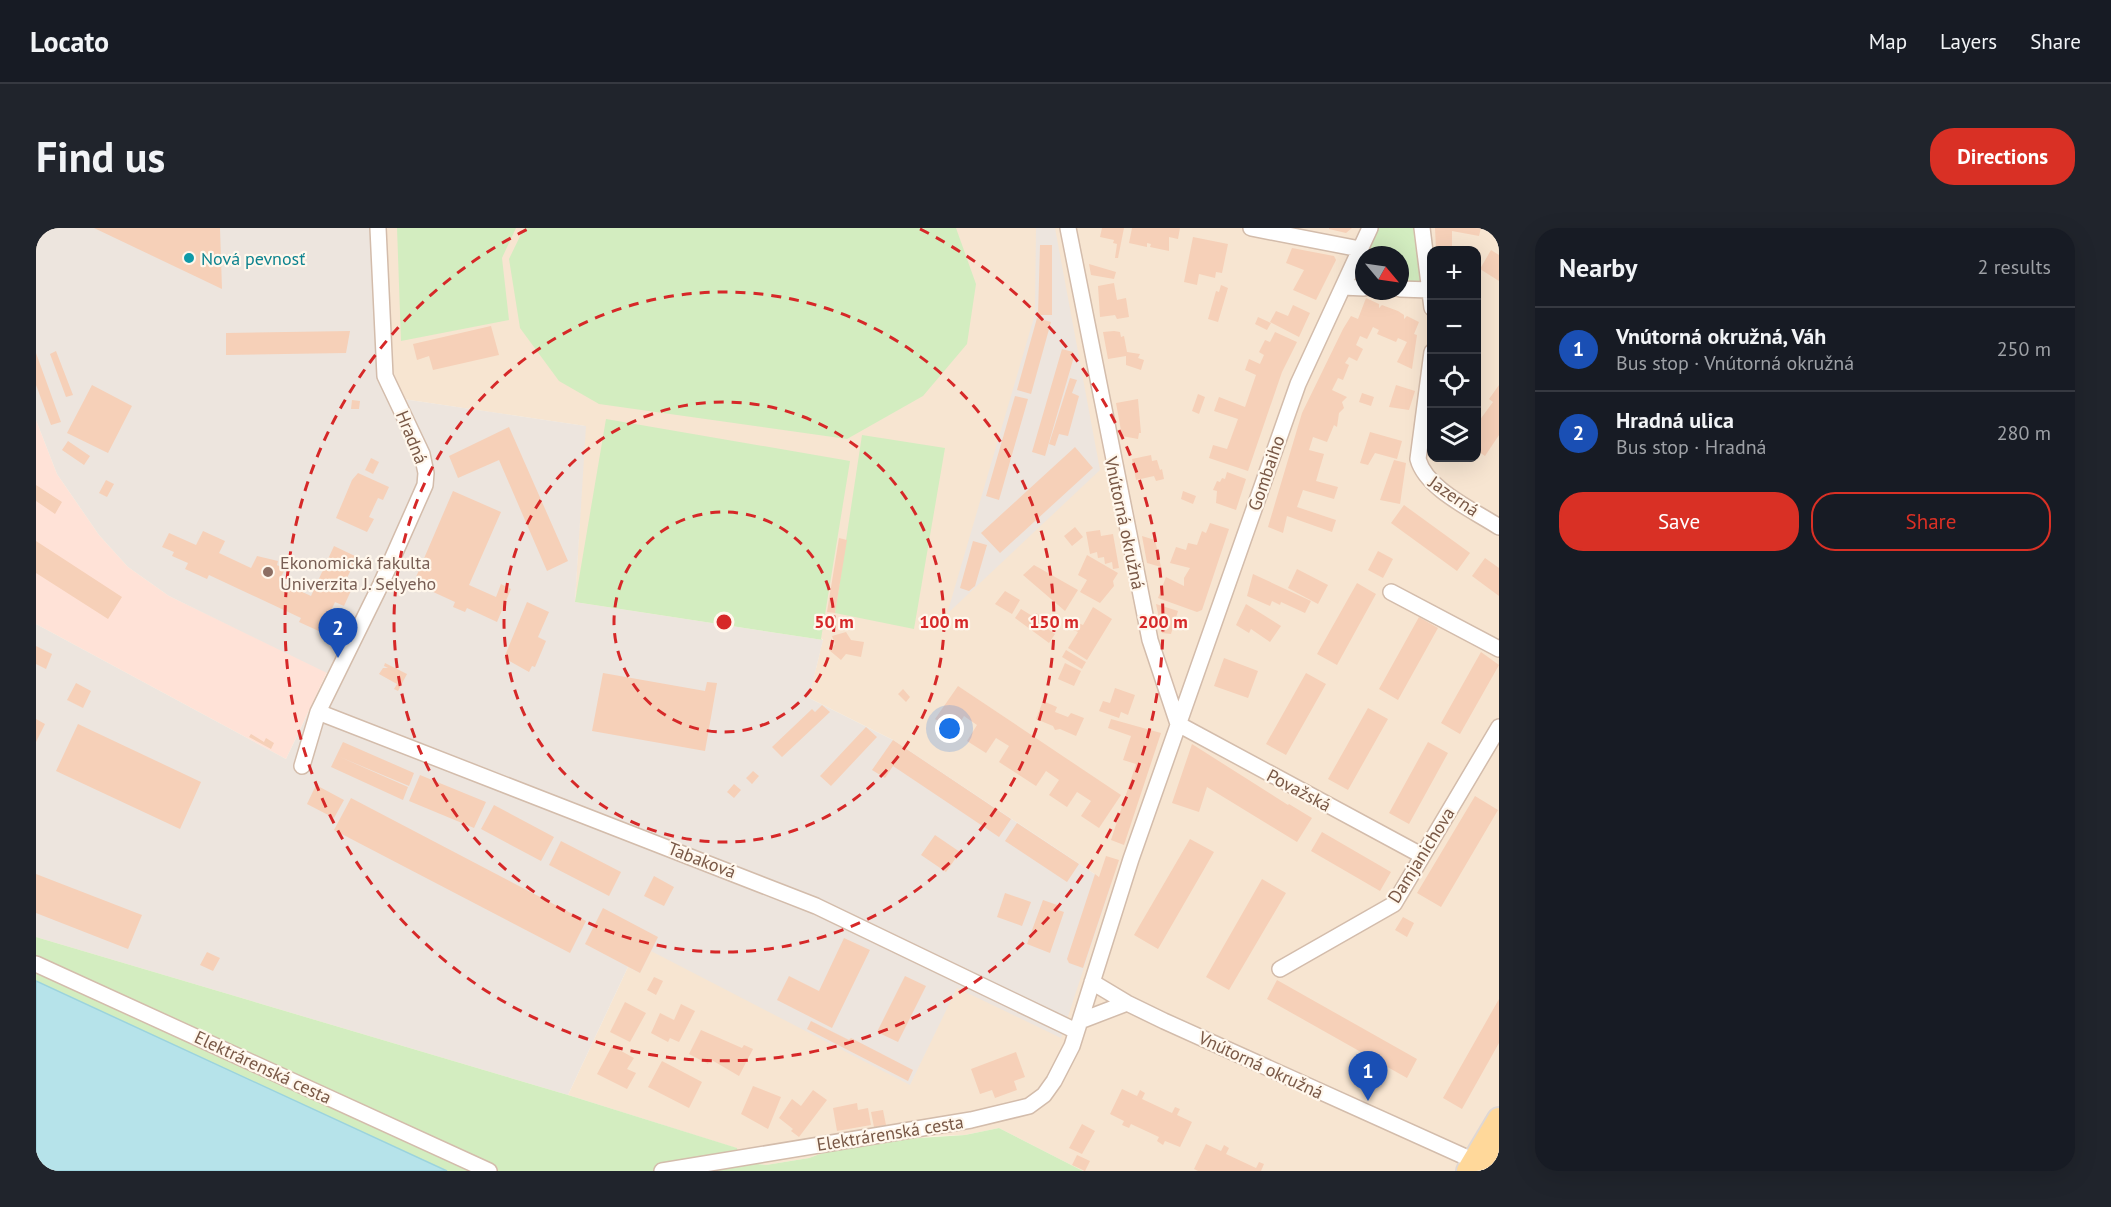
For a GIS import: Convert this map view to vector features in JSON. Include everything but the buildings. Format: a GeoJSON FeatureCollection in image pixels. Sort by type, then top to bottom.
{"type":"FeatureCollection","features":[{"type":"Feature","properties":{"kind":"main road"},"geometry":{"type":"LineString","coordinates":[[1486,1165],[1499,1119]]}},
{"type":"Feature","properties":{"kind":"street","name":"Hradná"},"geometry":{"type":"LineString","coordinates":[[302,766],[318,712],[381,584],[425,485],[425,465],[422,454],[386,376],[378,228]]}},
{"type":"Feature","properties":{"kind":"street","name":"Vnútorná okružná"},"geometry":{"type":"LineString","coordinates":[[1068,228],[1150,640],[1178,724]]}},
{"type":"Feature","properties":{"kind":"street"},"geometry":{"type":"LineString","coordinates":[[1251,228],[1355,248]]}},
{"type":"Feature","properties":{"kind":"street","name":"Gombaiho"},"geometry":{"type":"LineString","coordinates":[[1361,246],[1370,228]]}},
{"type":"Feature","properties":{"kind":"street"},"geometry":{"type":"LineString","coordinates":[[1422,228],[1427,272]]}},
{"type":"Feature","properties":{"kind":"street","name":"Gombaiho"},"geometry":{"type":"LineString","coordinates":[[1178,724],[1298,384],[1355,260]]}},
{"type":"Feature","properties":{"kind":"street"},"geometry":{"type":"LineString","coordinates":[[1343,287],[1355,288]]}},
{"type":"Feature","properties":{"kind":"street"},"geometry":{"type":"LineString","coordinates":[[1409,289],[1427,290]]}},
{"type":"Feature","properties":{"kind":"street","name":"Jazerná"},"geometry":{"type":"LineString","coordinates":[[1431,354],[1418,459],[1420,468],[1435,485],[1499,527]]}},
{"type":"Feature","properties":{"kind":"street"},"geometry":{"type":"LineString","coordinates":[[1391,592],[1499,649]]}},
{"type":"Feature","properties":{"kind":"street","name":"Tabaková"},"geometry":{"type":"LineString","coordinates":[[318,712],[816,906],[1078,1026]]}},
{"type":"Feature","properties":{"kind":"street","name":"Považská"},"geometry":{"type":"LineString","coordinates":[[1178,724],[1421,855]]}},
{"type":"Feature","properties":{"kind":"street"},"geometry":{"type":"LineString","coordinates":[[1078,1026],[1178,724]]}},
{"type":"Feature","properties":{"kind":"street","name":"Damjanichova"},"geometry":{"type":"LineString","coordinates":[[1280,969],[1394,904],[1499,727]]}},
{"type":"Feature","properties":{"kind":"street","name":"Elektrárenská cesta"},"geometry":{"type":"LineString","coordinates":[[36,964],[489,1171]]}},
{"type":"Feature","properties":{"kind":"street","name":"Vnútorná okružná"},"geometry":{"type":"LineString","coordinates":[[1092,982],[1126,1003],[1486,1165]]}},
{"type":"Feature","properties":{"kind":"street"},"geometry":{"type":"LineString","coordinates":[[1078,1026],[1126,1003]]}},
{"type":"Feature","properties":{"kind":"street","name":"Elektrárenská cesta"},"geometry":{"type":"LineString","coordinates":[[662,1171],[971,1120],[1029,1106],[1044,1095],[1054,1081],[1078,1026]]}},
{"type":"Feature","properties":{"kind":"shaded area"},"geometry":{"type":"Polygon","coordinates":[[[36,228],[378,228],[385,376],[396,398],[586,426],[575,602],[823,640],[809,698],[893,740],[1111,885],[1061,1038],[957,988],[910,1085],[651,951],[640,973],[628,967],[568,1095],[36,937],[36,624],[286,759],[327,673],[169,596],[128,567],[99,535],[57,474],[36,420],[36,228]]]}},
{"type":"Feature","properties":{"kind":"shaded area"},"geometry":{"type":"Polygon","coordinates":[[[378,228],[1499,228],[1499,1171],[1083,1171],[999,1128],[965,1135],[933,1136],[828,1151],[809,1158],[766,1165],[750,1163],[739,1165],[736,1148],[568,1095],[628,967],[651,950],[910,1084],[956,988],[1111,885],[893,740],[809,698],[823,639],[575,602],[585,426],[396,398],[385,376],[378,228]]]}},
{"type":"Feature","properties":{"kind":"shaded area"},"geometry":{"type":"Polygon","coordinates":[[[1036,228],[1055,228],[1100,470],[947,614],[1035,314],[1036,228]]]}},
{"type":"Feature","properties":{"kind":"shaded area"},"geometry":{"type":"Polygon","coordinates":[[[36,420],[57,474],[99,535],[128,567],[169,596],[327,672],[286,759],[36,624],[36,420]]]}},
{"type":"Feature","properties":{"kind":"green space"},"geometry":{"type":"Polygon","coordinates":[[[397,228],[516,228],[502,258],[509,320],[401,341],[397,228]]]}},
{"type":"Feature","properties":{"kind":"green space"},"geometry":{"type":"Polygon","coordinates":[[[524,228],[956,228],[976,284],[967,344],[923,396],[847,439],[599,404],[559,381],[520,328],[509,259],[524,228]]]}},
{"type":"Feature","properties":{"kind":"green space"},"geometry":{"type":"Polygon","coordinates":[[[1377,228],[1416,228],[1423,282],[1409,282],[1409,246],[1368,246],[1377,228]]]}},
{"type":"Feature","properties":{"kind":"green space"},"geometry":{"type":"Polygon","coordinates":[[[606,419],[850,461],[821,639],[823,640],[575,602],[606,419]]]}},
{"type":"Feature","properties":{"kind":"green space"},"geometry":{"type":"Polygon","coordinates":[[[862,435],[945,448],[914,629],[835,613],[862,435]]]}},
{"type":"Feature","properties":{"kind":"green space"},"geometry":{"type":"Polygon","coordinates":[[[36,937],[568,1095],[737,1148],[739,1165],[750,1163],[766,1165],[809,1158],[828,1151],[904,1139],[965,1135],[999,1128],[1083,1171],[447,1171],[36,981],[36,937]]]}},
{"type":"Feature","properties":{"kind":"water"},"geometry":{"type":"Polygon","coordinates":[[[36,981],[447,1171],[36,1171],[36,981]]]}},
{"type":"Feature","properties":{"kind":"place","name":"Nová pevnosť"},"geometry":{"type":"Point","coordinates":[189,258]}},
{"type":"Feature","properties":{"kind":"place","name":"Ekonomická fakulta Univerzita J. Selyeho"},"geometry":{"type":"Point","coordinates":[268,572]}},
{"type":"Feature","properties":{"kind":"place","name":"Hradná ulica"},"geometry":{"type":"Point","coordinates":[338,658]}},
{"type":"Feature","properties":{"kind":"place","name":"Vnútorná okružná, Váh"},"geometry":{"type":"Point","coordinates":[1368,1101]}}]}
